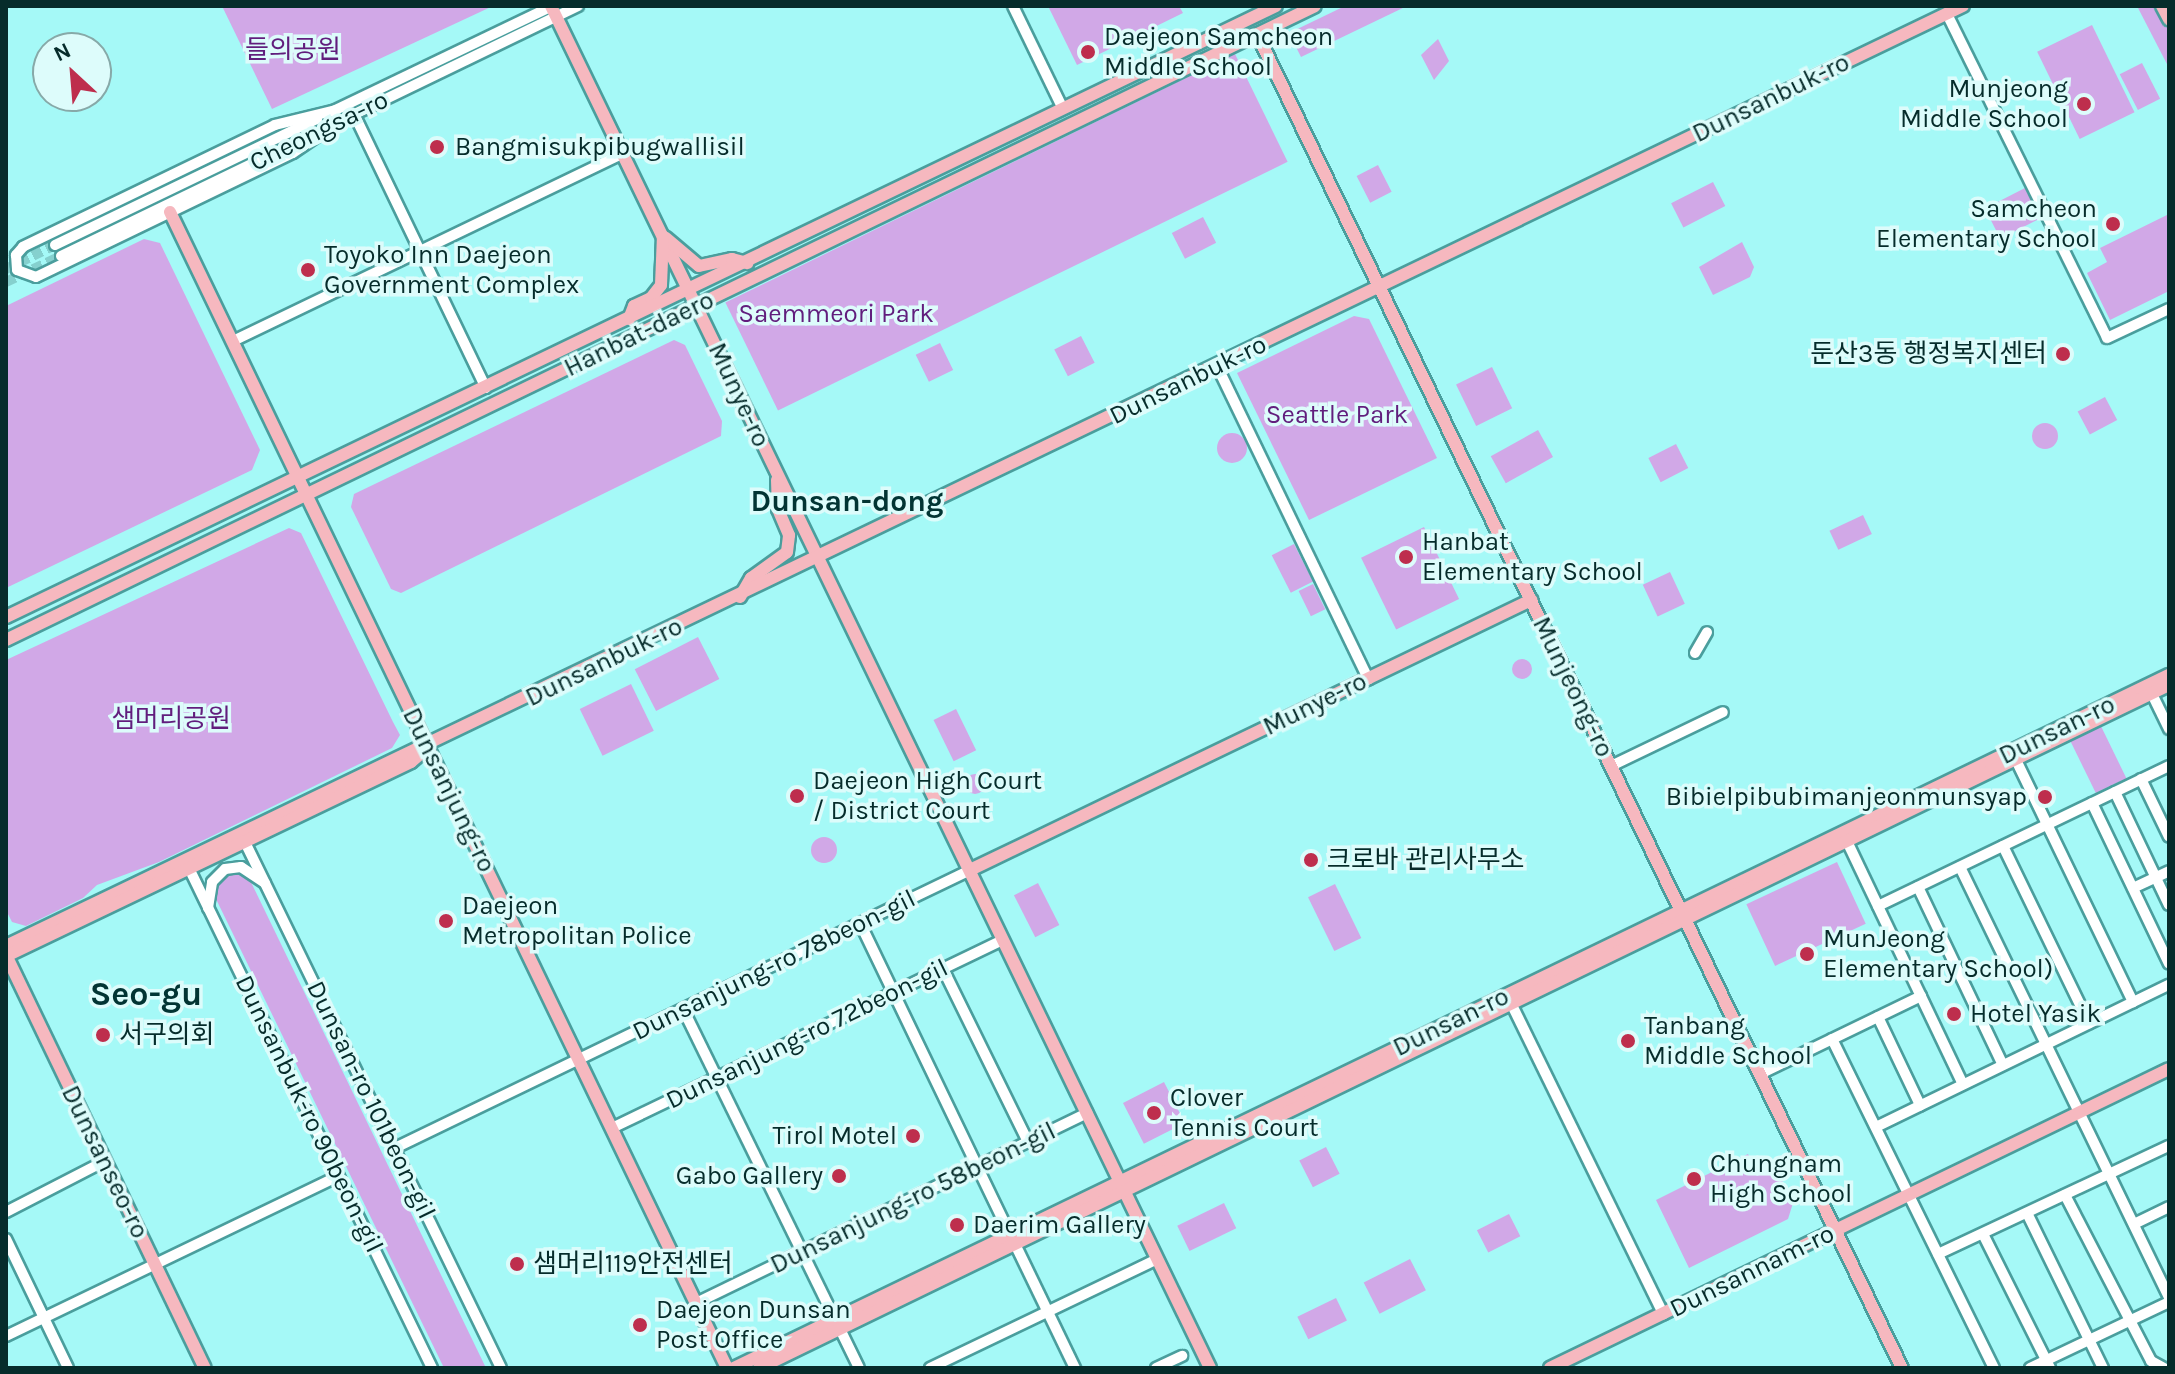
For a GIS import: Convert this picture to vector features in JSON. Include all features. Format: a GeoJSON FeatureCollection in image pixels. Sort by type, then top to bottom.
{"type":"FeatureCollection","features":[{"type":"Feature","properties":{"kind":"main road","name":"Munjeong-ro"},"geometry":{"type":"LineString","coordinates":[[1244,6],[1250,19]]}},
{"type":"Feature","properties":{"kind":"main road","name":"Hanbat-daero"},"geometry":{"type":"LineString","coordinates":[[6,617],[1276,6]]}},
{"type":"Feature","properties":{"kind":"main road","name":"Hanbat-daero"},"geometry":{"type":"LineString","coordinates":[[6,640],[1315,6]]}},
{"type":"Feature","properties":{"kind":"main road","name":"Dunsanbuk-ro"},"geometry":{"type":"LineString","coordinates":[[6,946],[243,838],[406,753],[429,747],[1963,6]]}},
{"type":"Feature","properties":{"kind":"main road"},"geometry":{"type":"LineString","coordinates":[[2162,6],[2169,19]]}},
{"type":"Feature","properties":{"kind":"main road","name":"Munye-ro"},"geometry":{"type":"LineString","coordinates":[[553,9],[1210,1368]]}},
{"type":"Feature","properties":{"kind":"main road","name":"Munjeong-ro"},"geometry":{"type":"LineString","coordinates":[[1257,34],[1902,1368]]}},
{"type":"Feature","properties":{"kind":"main road","name":"Dunsanjung-ro"},"geometry":{"type":"LineString","coordinates":[[170,212],[727,1368]]}},
{"type":"Feature","properties":{"kind":"main road"},"geometry":{"type":"LineString","coordinates":[[663,236],[699,266],[732,259],[747,263]]}},
{"type":"Feature","properties":{"kind":"main road"},"geometry":{"type":"LineString","coordinates":[[629,319],[634,306],[651,298],[661,285],[663,236]]}},
{"type":"Feature","properties":{"kind":"main road"},"geometry":{"type":"LineString","coordinates":[[740,597],[751,578],[787,552],[789,535],[778,509],[777,473]]}},
{"type":"Feature","properties":{"kind":"main road","name":"Munye-ro"},"geometry":{"type":"LineString","coordinates":[[970,870],[1531,600]]}},
{"type":"Feature","properties":{"kind":"main road","name":"Dunsan-ro"},"geometry":{"type":"LineString","coordinates":[[734,1368],[838,1324],[1845,837],[2169,675]]}},
{"type":"Feature","properties":{"kind":"main road","name":"Dunsan-ro"},"geometry":{"type":"LineString","coordinates":[[1845,837],[2016,760],[2169,685]]}},
{"type":"Feature","properties":{"kind":"main road","name":"Dunsanbuk-ro"},"geometry":{"type":"LineString","coordinates":[[6,956],[187,864]]}},
{"type":"Feature","properties":{"kind":"main road","name":"Dunsanseo-ro"},"geometry":{"type":"LineString","coordinates":[[6,956],[205,1368]]}},
{"type":"Feature","properties":{"kind":"main road","name":"Dunsannam-ro"},"geometry":{"type":"LineString","coordinates":[[1550,1368],[2169,1069]]}},
{"type":"Feature","properties":{"kind":"main road","name":"Dunsan-ro"},"geometry":{"type":"LineString","coordinates":[[759,1368],[838,1324]]}},
{"type":"Feature","properties":{"kind":"street","name":"Cheongsa-ro"},"geometry":{"type":"LineString","coordinates":[[58,250],[553,9],[578,6]]}},
{"type":"Feature","properties":{"kind":"street"},"geometry":{"type":"LineString","coordinates":[[1013,6],[1063,109]]}},
{"type":"Feature","properties":{"kind":"street","name":"Cheongsa-ro"},"geometry":{"type":"LineString","coordinates":[[338,115],[354,114],[553,9]]}},
{"type":"Feature","properties":{"kind":"street"},"geometry":{"type":"LineString","coordinates":[[1947,14],[2107,338],[2169,309]]}},
{"type":"Feature","properties":{"kind":"street","name":"Munjeong-ro"},"geometry":{"type":"LineString","coordinates":[[1250,19],[1257,34]]}},
{"type":"Feature","properties":{"kind":"street"},"geometry":{"type":"LineString","coordinates":[[354,114],[486,388]]}},
{"type":"Feature","properties":{"kind":"street"},"geometry":{"type":"LineString","coordinates":[[338,115],[293,153],[36,277],[26,277],[15,265],[19,250],[275,125],[338,115]]}},
{"type":"Feature","properties":{"kind":"street"},"geometry":{"type":"LineString","coordinates":[[233,341],[623,153]]}},
{"type":"Feature","properties":{"kind":"street"},"geometry":{"type":"LineString","coordinates":[[1217,366],[1368,679]]}},
{"type":"Feature","properties":{"kind":"street"},"geometry":{"type":"LineString","coordinates":[[1695,653],[1707,632]]}},
{"type":"Feature","properties":{"kind":"street"},"geometry":{"type":"LineString","coordinates":[[2152,694],[2169,729]]}},
{"type":"Feature","properties":{"kind":"street"},"geometry":{"type":"LineString","coordinates":[[1611,766],[1723,712]]}},
{"type":"Feature","properties":{"kind":"street"},"geometry":{"type":"LineString","coordinates":[[2016,760],[2133,1002]]}},
{"type":"Feature","properties":{"kind":"street"},"geometry":{"type":"LineString","coordinates":[[1878,906],[2169,766]]}},
{"type":"Feature","properties":{"kind":"street"},"geometry":{"type":"LineString","coordinates":[[2141,779],[2169,837]]}},
{"type":"Feature","properties":{"kind":"street"},"geometry":{"type":"LineString","coordinates":[[2115,792],[2169,905]]}},
{"type":"Feature","properties":{"kind":"street"},"geometry":{"type":"LineString","coordinates":[[2092,803],[2169,964]]}},
{"type":"Feature","properties":{"kind":"street"},"geometry":{"type":"LineString","coordinates":[[1845,837],[1963,1084]]}},
{"type":"Feature","properties":{"kind":"street","name":"Dunsan-ro 101beon-gil"},"geometry":{"type":"LineString","coordinates":[[243,838],[501,1368]]}},
{"type":"Feature","properties":{"kind":"street"},"geometry":{"type":"LineString","coordinates":[[2003,846],[2089,1023]]}},
{"type":"Feature","properties":{"kind":"street","name":"Dunsanbuk-ro 90beon-gil"},"geometry":{"type":"LineString","coordinates":[[187,864],[432,1368]]}},
{"type":"Feature","properties":{"kind":"street"},"geometry":{"type":"LineString","coordinates":[[208,908],[212,882],[225,869],[241,867],[265,883]]}},
{"type":"Feature","properties":{"kind":"street"},"geometry":{"type":"LineString","coordinates":[[1960,867],[2169,1300],[2048,1364],[2030,1368]]}},
{"type":"Feature","properties":{"kind":"street","name":"Dunsanjung-ro 78beon-gil"},"geometry":{"type":"LineString","coordinates":[[395,1148],[970,870]]}},
{"type":"Feature","properties":{"kind":"street"},"geometry":{"type":"LineString","coordinates":[[2133,888],[2169,871]]}},
{"type":"Feature","properties":{"kind":"street"},"geometry":{"type":"LineString","coordinates":[[1918,887],[2003,1065]]}},
{"type":"Feature","properties":{"kind":"street"},"geometry":{"type":"LineString","coordinates":[[860,923],[1075,1368]]}},
{"type":"Feature","properties":{"kind":"street","name":"Dunsanjung-ro 72beon-gil"},"geometry":{"type":"LineString","coordinates":[[612,1128],[1003,940]]}},
{"type":"Feature","properties":{"kind":"street"},"geometry":{"type":"LineString","coordinates":[[943,969],[1028,1142]]}},
{"type":"Feature","properties":{"kind":"street"},"geometry":{"type":"LineString","coordinates":[[1876,1127],[2169,985]]}},
{"type":"Feature","properties":{"kind":"street"},"geometry":{"type":"LineString","coordinates":[[1760,1074],[1921,996]]}},
{"type":"Feature","properties":{"kind":"street"},"geometry":{"type":"LineString","coordinates":[[1509,999],[1663,1314]]}},
{"type":"Feature","properties":{"kind":"street"},"geometry":{"type":"LineString","coordinates":[[683,1009],[859,1368]]}},
{"type":"Feature","properties":{"kind":"street"},"geometry":{"type":"LineString","coordinates":[[1878,1017],[1920,1105]]}},
{"type":"Feature","properties":{"kind":"street"},"geometry":{"type":"LineString","coordinates":[[1832,1039],[1994,1368]]}},
{"type":"Feature","properties":{"kind":"street","name":"Dunsanjung-ro 58beon-gil"},"geometry":{"type":"LineString","coordinates":[[696,1303],[1087,1113]]}},
{"type":"Feature","properties":{"kind":"street"},"geometry":{"type":"LineString","coordinates":[[1938,1254],[2169,1146]]}},
{"type":"Feature","properties":{"kind":"street"},"geometry":{"type":"LineString","coordinates":[[6,1212],[105,1161]]}},
{"type":"Feature","properties":{"kind":"street"},"geometry":{"type":"LineString","coordinates":[[6,1336],[339,1176]]}},
{"type":"Feature","properties":{"kind":"street"},"geometry":{"type":"LineString","coordinates":[[2065,1195],[2151,1361],[2164,1368]]}},
{"type":"Feature","properties":{"kind":"street"},"geometry":{"type":"LineString","coordinates":[[2134,1224],[2169,1207]]}},
{"type":"Feature","properties":{"kind":"street"},"geometry":{"type":"LineString","coordinates":[[2027,1213],[2103,1368]]}},
{"type":"Feature","properties":{"kind":"street"},"geometry":{"type":"LineString","coordinates":[[1983,1234],[2048,1364]]}},
{"type":"Feature","properties":{"kind":"street"},"geometry":{"type":"LineString","coordinates":[[6,1239],[68,1368]]}},
{"type":"Feature","properties":{"kind":"street"},"geometry":{"type":"LineString","coordinates":[[930,1368],[1157,1259]]}},
{"type":"Feature","properties":{"kind":"street"},"geometry":{"type":"LineString","coordinates":[[1156,1368],[1182,1356]]}},
{"type":"Feature","properties":{"kind":"green space","name":"들의공원"},"geometry":{"type":"Polygon","coordinates":[[[222,6],[493,6],[272,109],[222,6]]]}},
{"type":"Feature","properties":{"kind":"green space"},"geometry":{"type":"Polygon","coordinates":[[[1048,6],[1179,6],[1183,13],[1077,65],[1048,6]]]}},
{"type":"Feature","properties":{"kind":"green space"},"geometry":{"type":"Polygon","coordinates":[[[1345,6],[1407,6],[1301,57],[1289,33],[1345,6]]]}},
{"type":"Feature","properties":{"kind":"green space"},"geometry":{"type":"Polygon","coordinates":[[[2137,6],[2158,6],[2164,14],[2169,25],[2169,68],[2137,6]]]}},
{"type":"Feature","properties":{"kind":"green space"},"geometry":{"type":"Polygon","coordinates":[[[2092,25],[2135,112],[2080,139],[2037,52],[2092,25]]]}},
{"type":"Feature","properties":{"kind":"green space"},"geometry":{"type":"Polygon","coordinates":[[[1438,39],[1449,61],[1434,80],[1421,55],[1438,39]]]}},
{"type":"Feature","properties":{"kind":"green space","name":"Saemmeori Park"},"geometry":{"type":"Polygon","coordinates":[[[1235,54],[1288,162],[778,410],[725,303],[1235,54]]]}},
{"type":"Feature","properties":{"kind":"green space"},"geometry":{"type":"Polygon","coordinates":[[[2142,63],[2160,99],[2138,110],[2120,74],[2142,63]]]}},
{"type":"Feature","properties":{"kind":"green space"},"geometry":{"type":"Polygon","coordinates":[[[1378,165],[1392,192],[1370,203],[1357,176],[1378,165]]]}},
{"type":"Feature","properties":{"kind":"green space"},"geometry":{"type":"Polygon","coordinates":[[[1713,182],[1725,206],[1683,227],[1671,203],[1713,182]]]}},
{"type":"Feature","properties":{"kind":"green space"},"geometry":{"type":"Polygon","coordinates":[[[2025,188],[2040,218],[2000,239],[1985,208],[2025,188]]]}},
{"type":"Feature","properties":{"kind":"green space"},"geometry":{"type":"Polygon","coordinates":[[[2169,214],[2169,291],[2110,320],[2087,273],[2107,262],[2100,248],[2169,214]]]}},
{"type":"Feature","properties":{"kind":"green space"},"geometry":{"type":"Polygon","coordinates":[[[1203,217],[1216,243],[1185,259],[1172,233],[1203,217]]]}},
{"type":"Feature","properties":{"kind":"green space"},"geometry":{"type":"Polygon","coordinates":[[[144,239],[160,243],[260,450],[252,470],[6,588],[6,306],[144,239]]]}},
{"type":"Feature","properties":{"kind":"green space"},"geometry":{"type":"Polygon","coordinates":[[[1742,242],[1754,267],[1750,277],[1713,295],[1699,267],[1742,242]]]}},
{"type":"Feature","properties":{"kind":"green space","name":"Seattle Park"},"geometry":{"type":"Polygon","coordinates":[[[1354,316],[1369,319],[1437,458],[1309,520],[1237,373],[1354,316]]]}},
{"type":"Feature","properties":{"kind":"green space"},"geometry":{"type":"Polygon","coordinates":[[[1081,336],[1095,363],[1068,376],[1054,350],[1081,336]]]}},
{"type":"Feature","properties":{"kind":"green space"},"geometry":{"type":"Polygon","coordinates":[[[674,340],[685,345],[722,421],[721,436],[401,593],[391,589],[351,507],[354,494],[674,340]]]}},
{"type":"Feature","properties":{"kind":"green space"},"geometry":{"type":"Polygon","coordinates":[[[940,343],[953,370],[929,382],[916,355],[940,343]]]}},
{"type":"Feature","properties":{"kind":"green space"},"geometry":{"type":"Polygon","coordinates":[[[1492,367],[1512,408],[1476,426],[1456,385],[1492,367]]]}},
{"type":"Feature","properties":{"kind":"green space"},"geometry":{"type":"Polygon","coordinates":[[[2105,397],[2117,420],[2090,435],[2078,412],[2105,397]]]}},
{"type":"Feature","properties":{"kind":"green space"},"geometry":{"type":"Polygon","coordinates":[[[2045,423],[2054,427],[2058,436],[2054,445],[2045,449],[2036,445],[2032,436],[2036,427],[2045,423]]]}},
{"type":"Feature","properties":{"kind":"green space"},"geometry":{"type":"Polygon","coordinates":[[[1538,430],[1553,457],[1506,483],[1491,456],[1538,430]]]}},
{"type":"Feature","properties":{"kind":"green space"},"geometry":{"type":"Polygon","coordinates":[[[1232,433],[1238,434],[1246,442],[1246,454],[1238,462],[1232,463],[1226,462],[1218,454],[1217,448],[1218,442],[1226,434],[1232,433]]]}},
{"type":"Feature","properties":{"kind":"green space"},"geometry":{"type":"Polygon","coordinates":[[[1676,444],[1688,468],[1661,482],[1648,458],[1676,444]]]}},
{"type":"Feature","properties":{"kind":"green space"},"geometry":{"type":"Polygon","coordinates":[[[1863,515],[1872,534],[1838,550],[1829,531],[1863,515]]]}},
{"type":"Feature","properties":{"kind":"green space"},"geometry":{"type":"Polygon","coordinates":[[[1424,527],[1459,599],[1396,630],[1361,558],[1424,527]]]}},
{"type":"Feature","properties":{"kind":"green space","name":"샘머리공원"},"geometry":{"type":"Polygon","coordinates":[[[289,528],[301,533],[400,735],[392,748],[159,862],[97,885],[83,898],[26,926],[12,922],[6,910],[6,660],[289,528]]]}},
{"type":"Feature","properties":{"kind":"green space"},"geometry":{"type":"Polygon","coordinates":[[[1294,544],[1313,581],[1291,593],[1272,555],[1294,544]]]}},
{"type":"Feature","properties":{"kind":"green space"},"geometry":{"type":"Polygon","coordinates":[[[1670,572],[1685,604],[1658,616],[1643,585],[1670,572]]]}},
{"type":"Feature","properties":{"kind":"green space"},"geometry":{"type":"Polygon","coordinates":[[[1313,584],[1325,609],[1311,616],[1299,591],[1313,584]]]}},
{"type":"Feature","properties":{"kind":"green space"},"geometry":{"type":"Polygon","coordinates":[[[698,637],[719,679],[656,711],[635,669],[698,637]]]}},
{"type":"Feature","properties":{"kind":"green space"},"geometry":{"type":"Polygon","coordinates":[[[1522,659],[1529,662],[1532,669],[1529,676],[1522,679],[1515,676],[1512,669],[1515,662],[1522,659]]]}},
{"type":"Feature","properties":{"kind":"green space"},"geometry":{"type":"Polygon","coordinates":[[[631,684],[654,731],[603,756],[580,709],[631,684]]]}},
{"type":"Feature","properties":{"kind":"green space"},"geometry":{"type":"Polygon","coordinates":[[[956,709],[976,750],[954,761],[934,720],[956,709]]]}},
{"type":"Feature","properties":{"kind":"green space"},"geometry":{"type":"Polygon","coordinates":[[[2097,718],[2126,778],[2096,793],[2066,733],[2097,718]]]}},
{"type":"Feature","properties":{"kind":"green space"},"geometry":{"type":"Polygon","coordinates":[[[975,774],[982,777],[985,784],[982,791],[975,794],[968,791],[965,784],[968,777],[975,774]]]}},
{"type":"Feature","properties":{"kind":"green space"},"geometry":{"type":"Polygon","coordinates":[[[824,837],[833,841],[837,850],[833,859],[824,863],[815,859],[811,850],[815,841],[824,837]]]}},
{"type":"Feature","properties":{"kind":"green space"},"geometry":{"type":"Polygon","coordinates":[[[1837,862],[1866,924],[1775,966],[1746,904],[1837,862]]]}},
{"type":"Feature","properties":{"kind":"green space"},"geometry":{"type":"Polygon","coordinates":[[[242,872],[250,880],[486,1368],[444,1368],[216,899],[214,888],[227,873],[242,872]]]}},
{"type":"Feature","properties":{"kind":"green space"},"geometry":{"type":"Polygon","coordinates":[[[1038,883],[1059,925],[1035,937],[1014,895],[1038,883]]]}},
{"type":"Feature","properties":{"kind":"green space"},"geometry":{"type":"Polygon","coordinates":[[[1335,884],[1361,938],[1334,951],[1308,897],[1335,884]]]}},
{"type":"Feature","properties":{"kind":"green space","name":"Clover Tennis Court"},"geometry":{"type":"Polygon","coordinates":[[[1164,1082],[1185,1123],[1144,1144],[1123,1103],[1164,1082]]]}},
{"type":"Feature","properties":{"kind":"green space"},"geometry":{"type":"Polygon","coordinates":[[[1326,1147],[1340,1174],[1313,1187],[1299,1161],[1326,1147]]]}},
{"type":"Feature","properties":{"kind":"green space"},"geometry":{"type":"Polygon","coordinates":[[[1748,1154],[1755,1168],[1772,1160],[1793,1203],[1788,1219],[1689,1268],[1656,1200],[1748,1154]]]}},
{"type":"Feature","properties":{"kind":"green space"},"geometry":{"type":"Polygon","coordinates":[[[1224,1203],[1236,1228],[1190,1251],[1177,1226],[1224,1203]]]}},
{"type":"Feature","properties":{"kind":"green space"},"geometry":{"type":"Polygon","coordinates":[[[1509,1214],[1520,1236],[1488,1253],[1477,1230],[1509,1214]]]}},
{"type":"Feature","properties":{"kind":"green space"},"geometry":{"type":"Polygon","coordinates":[[[1410,1259],[1426,1290],[1380,1314],[1364,1283],[1410,1259]]]}},
{"type":"Feature","properties":{"kind":"green space"},"geometry":{"type":"Polygon","coordinates":[[[1336,1298],[1347,1320],[1308,1339],[1297,1317],[1336,1298]]]}},
{"type":"Feature","properties":{"kind":"tunnel"},"geometry":{"type":"LineString","coordinates":[[6,269],[55,245]]}},
{"type":"Feature","properties":{"kind":"tunnel"},"geometry":{"type":"LineString","coordinates":[[6,282],[61,256]]}},
{"type":"Feature","properties":{"kind":"place","name":"Daejeon Samcheon Middle School"},"geometry":{"type":"Point","coordinates":[1088,52]}},
{"type":"Feature","properties":{"kind":"place","name":"Munjeong Middle School"},"geometry":{"type":"Point","coordinates":[2084,104]}},
{"type":"Feature","properties":{"kind":"place","name":"Bangmisukpibugwallisil"},"geometry":{"type":"Point","coordinates":[437,147]}},
{"type":"Feature","properties":{"kind":"place","name":"Samcheon Elementary School"},"geometry":{"type":"Point","coordinates":[2113,224]}},
{"type":"Feature","properties":{"kind":"place","name":"Toyoko Inn Daejeon Government Complex"},"geometry":{"type":"Point","coordinates":[308,270]}},
{"type":"Feature","properties":{"kind":"place","name":"둔산3동 행정복지센터"},"geometry":{"type":"Point","coordinates":[2063,354]}},
{"type":"Feature","properties":{"kind":"place","name":"Hanbat Elementary School"},"geometry":{"type":"Point","coordinates":[1406,557]}},
{"type":"Feature","properties":{"kind":"place","name":"Daejeon High Court / District Court"},"geometry":{"type":"Point","coordinates":[797,796]}},
{"type":"Feature","properties":{"kind":"place","name":"Bibielpibubimanjeonmunsyap"},"geometry":{"type":"Point","coordinates":[2045,797]}},
{"type":"Feature","properties":{"kind":"place","name":"크로바 관리사무소"},"geometry":{"type":"Point","coordinates":[1311,860]}},
{"type":"Feature","properties":{"kind":"place","name":"Daejeon Metropolitan Police"},"geometry":{"type":"Point","coordinates":[446,921]}},
{"type":"Feature","properties":{"kind":"place","name":"MunJeong Elementary School)"},"geometry":{"type":"Point","coordinates":[1807,954]}},
{"type":"Feature","properties":{"kind":"place","name":"Hotel Yasik"},"geometry":{"type":"Point","coordinates":[1954,1014]}},
{"type":"Feature","properties":{"kind":"place","name":"서구의회"},"geometry":{"type":"Point","coordinates":[103,1035]}},
{"type":"Feature","properties":{"kind":"place","name":"Tanbang Middle School"},"geometry":{"type":"Point","coordinates":[1628,1041]}},
{"type":"Feature","properties":{"kind":"place","name":"Clover Tennis Court"},"geometry":{"type":"Point","coordinates":[1154,1113]}},
{"type":"Feature","properties":{"kind":"place","name":"Tirol Motel"},"geometry":{"type":"Point","coordinates":[913,1136]}},
{"type":"Feature","properties":{"kind":"place","name":"Gabo Gallery"},"geometry":{"type":"Point","coordinates":[839,1176]}},
{"type":"Feature","properties":{"kind":"place","name":"Chungnam High School"},"geometry":{"type":"Point","coordinates":[1694,1179]}},
{"type":"Feature","properties":{"kind":"place","name":"Daerim Gallery"},"geometry":{"type":"Point","coordinates":[957,1225]}},
{"type":"Feature","properties":{"kind":"place","name":"샘머리119안전센터"},"geometry":{"type":"Point","coordinates":[517,1264]}},
{"type":"Feature","properties":{"kind":"place","name":"Daejeon Dunsan Post Office"},"geometry":{"type":"Point","coordinates":[640,1325]}},
{"type":"Feature","properties":{"kind":"district","name":"Dunsan-dong"},"geometry":{"type":"Point","coordinates":[847,501]}},
{"type":"Feature","properties":{"kind":"district","name":"Seo-gu"},"geometry":{"type":"Point","coordinates":[146,995]}}]}
